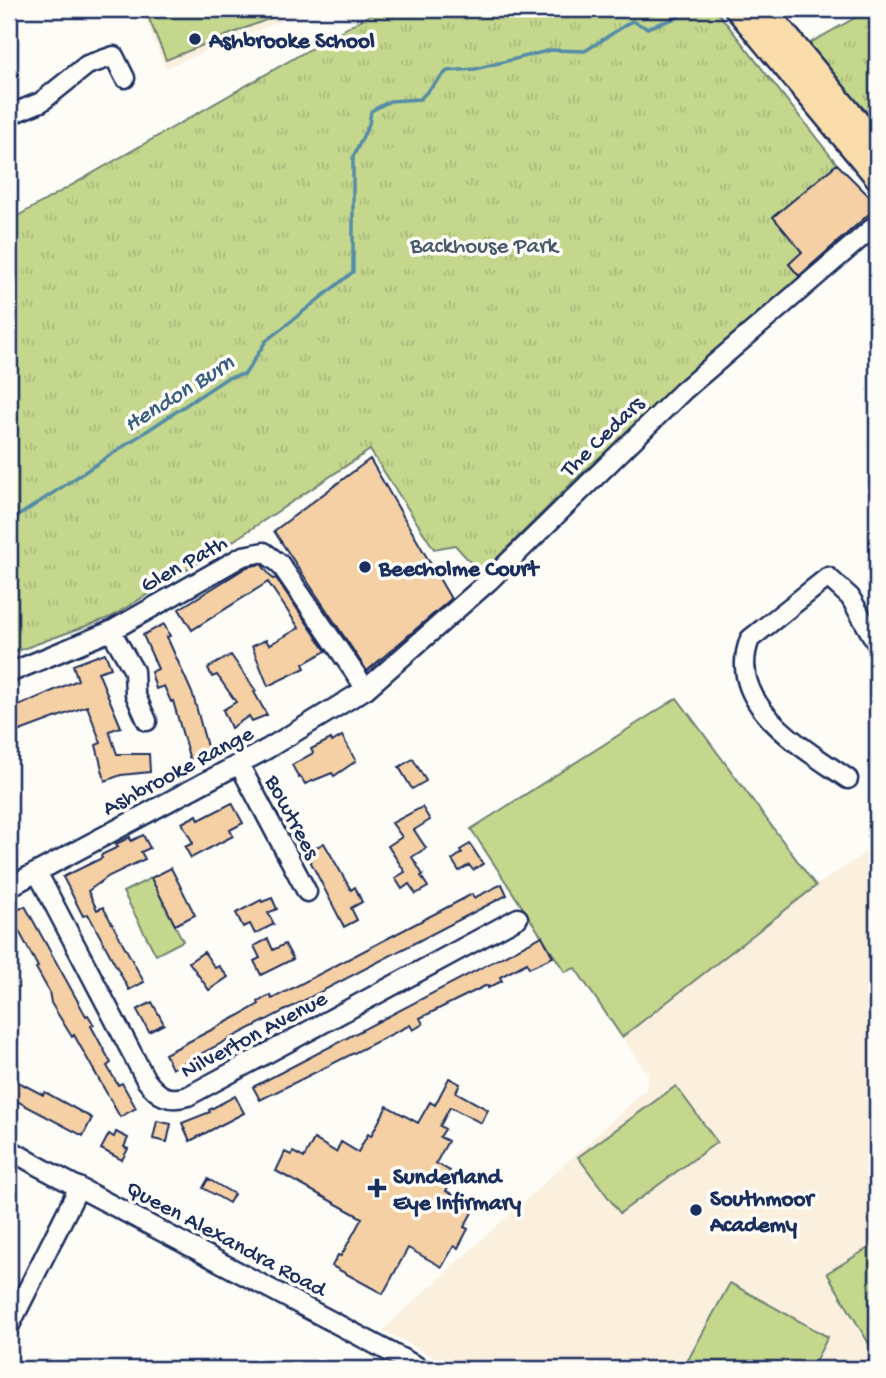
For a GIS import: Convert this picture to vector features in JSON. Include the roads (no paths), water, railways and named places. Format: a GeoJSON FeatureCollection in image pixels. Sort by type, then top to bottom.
{"type":"FeatureCollection","features":[{"type":"Feature","properties":{"kind":"main road"},"geometry":{"type":"LineString","coordinates":[[737,9],[877,177]]}},
{"type":"Feature","properties":{"kind":"main road"},"geometry":{"type":"LineString","coordinates":[[764,9],[877,146]]}},
{"type":"Feature","properties":{"kind":"street"},"geometry":{"type":"LineString","coordinates":[[9,115],[41,102],[88,65],[114,56],[125,78]]}},
{"type":"Feature","properties":{"kind":"street","name":"The Cedars"},"geometry":{"type":"LineString","coordinates":[[366,689],[489,581],[682,391],[877,223]]}},
{"type":"Feature","properties":{"kind":"street","name":"Glen Path"},"geometry":{"type":"LineString","coordinates":[[9,673],[111,631],[243,556],[264,552],[280,564],[366,689]]}},
{"type":"Feature","properties":{"kind":"street"},"geometry":{"type":"LineString","coordinates":[[848,779],[782,732],[759,704],[749,689],[745,653],[750,639],[828,577],[850,597],[877,643]]}},
{"type":"Feature","properties":{"kind":"street"},"geometry":{"type":"LineString","coordinates":[[111,631],[134,671],[135,694],[147,721]]}},
{"type":"Feature","properties":{"kind":"street","name":"Ashbrooke Range"},"geometry":{"type":"LineString","coordinates":[[9,887],[239,764],[366,689]]}},
{"type":"Feature","properties":{"kind":"street","name":"Bowtrees"},"geometry":{"type":"LineString","coordinates":[[239,764],[307,892]]}},
{"type":"Feature","properties":{"kind":"street","name":"Nilverton Avenue"},"geometry":{"type":"LineString","coordinates":[[37,872],[146,1080],[154,1091],[167,1099],[176,1100],[188,1097],[518,918]]}},
{"type":"Feature","properties":{"kind":"street","name":"Queen Alexandra Road"},"geometry":{"type":"LineString","coordinates":[[9,1149],[399,1364],[422,1369]]}},
{"type":"Feature","properties":{"kind":"street"},"geometry":{"type":"LineString","coordinates":[[9,1327],[79,1187]]}},
{"type":"Feature","properties":{"kind":"waterway","name":"Hendon Burn"},"geometry":{"type":"LineString","coordinates":[[9,522],[227,378],[245,374],[266,341],[353,272],[353,157],[369,124],[371,111],[390,101],[420,99],[447,71],[475,69],[551,50],[585,51],[632,21],[647,28],[679,17]]}},
{"type":"Feature","properties":{"kind":"place","name":"Ashbrooke School"},"geometry":{"type":"Point","coordinates":[195,39]}},
{"type":"Feature","properties":{"kind":"place","name":"Beecholme Court"},"geometry":{"type":"Point","coordinates":[365,567]}},
{"type":"Feature","properties":{"kind":"place","name":"Sunderland Eye Infirmary"},"geometry":{"type":"Point","coordinates":[377,1188]}},
{"type":"Feature","properties":{"kind":"place","name":"Southmoor Academy"},"geometry":{"type":"Point","coordinates":[696,1210]}},
{"type":"Feature","properties":{"kind":"park label","name":"Backhouse Park"},"geometry":{"type":"Point","coordinates":[484,244]}}]}
